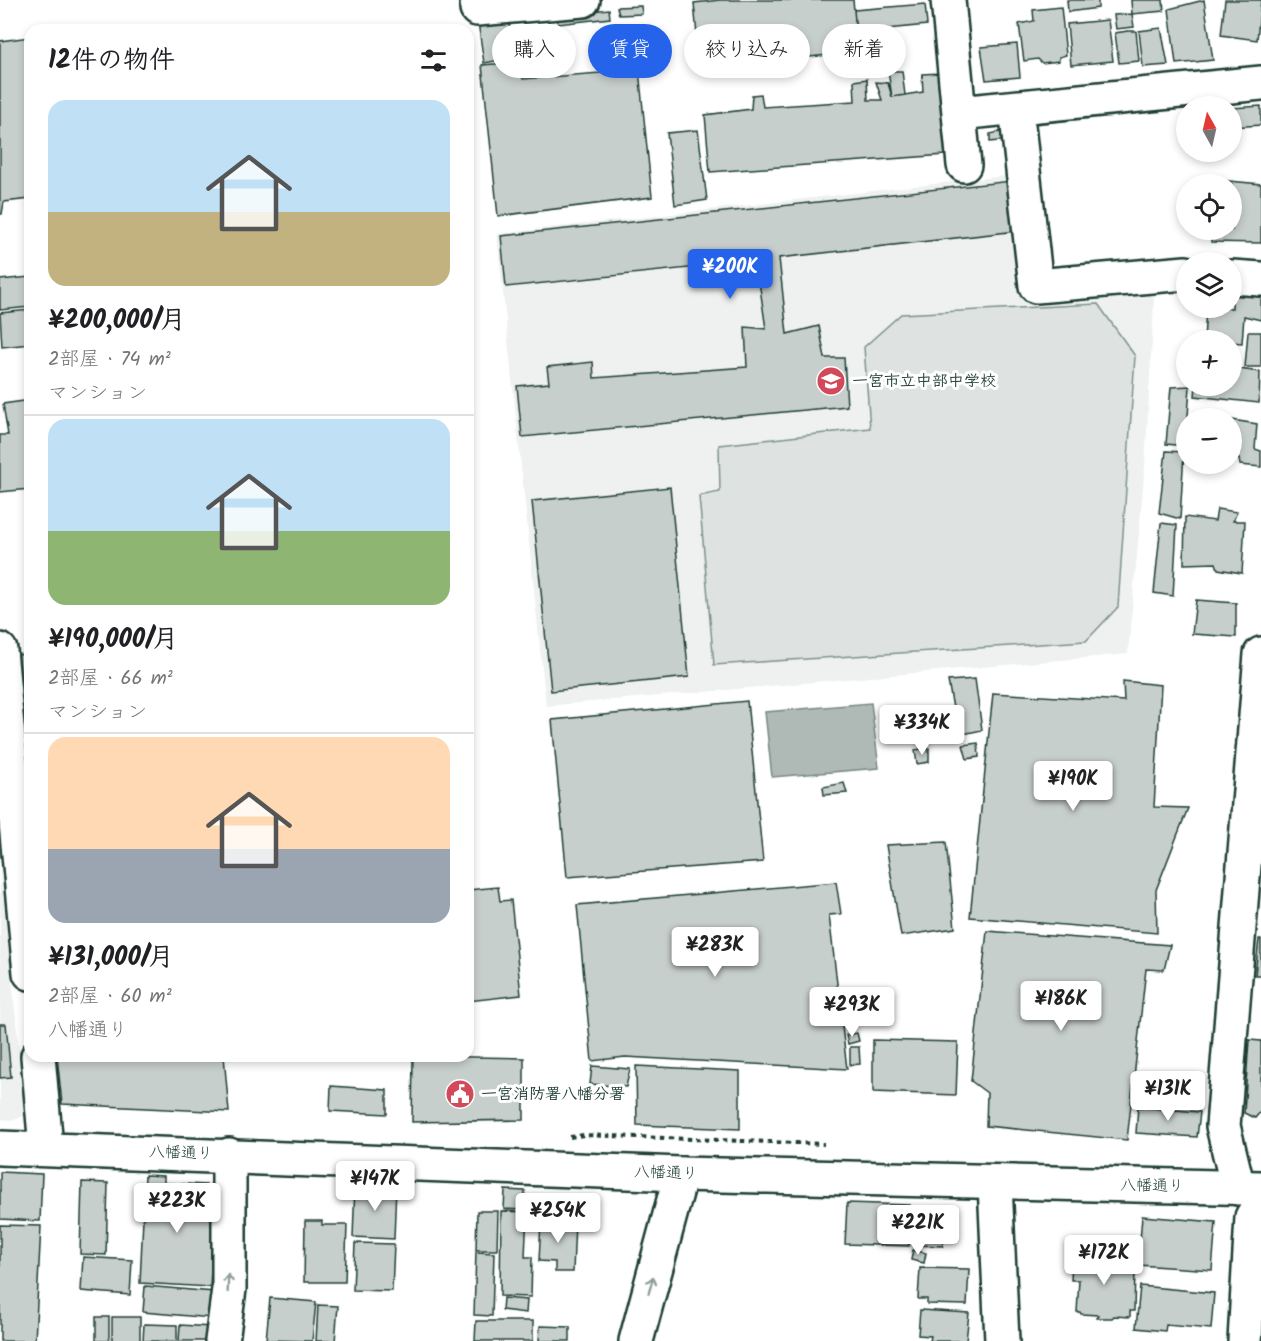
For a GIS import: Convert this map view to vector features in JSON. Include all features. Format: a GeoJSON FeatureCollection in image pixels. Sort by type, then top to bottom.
{"type":"FeatureCollection","features":[{"type":"Feature","properties":{"kind":"main road"},"geometry":{"type":"LineString","coordinates":[[477,0],[477,9],[583,0]]}},
{"type":"Feature","properties":{"kind":"main road"},"geometry":{"type":"LineString","coordinates":[[948,0],[964,165]]}},
{"type":"Feature","properties":{"kind":"main road"},"geometry":{"type":"LineString","coordinates":[[958,113],[1261,83]]}},
{"type":"Feature","properties":{"kind":"main road"},"geometry":{"type":"LineString","coordinates":[[1016,108],[1036,286],[1176,274]]}},
{"type":"Feature","properties":{"kind":"main road"},"geometry":{"type":"LineString","coordinates":[[1242,278],[1261,279]]}},
{"type":"Feature","properties":{"kind":"main road"},"geometry":{"type":"LineString","coordinates":[[0,650],[24,908]]}},
{"type":"Feature","properties":{"kind":"main road"},"geometry":{"type":"LineString","coordinates":[[1245,1341],[1253,1193],[1223,1126],[1257,757],[1261,654]]}},
{"type":"Feature","properties":{"kind":"main road"},"geometry":{"type":"LineString","coordinates":[[39,1062],[46,1148]]}},
{"type":"Feature","properties":{"kind":"main road","name":"八幡通り"},"geometry":{"type":"LineString","coordinates":[[0,1148],[1253,1193]]}},
{"type":"Feature","properties":{"kind":"main road"},"geometry":{"type":"LineString","coordinates":[[222,1341],[229,1289],[229,1155]]}},
{"type":"Feature","properties":{"kind":"main road"},"geometry":{"type":"LineString","coordinates":[[636,1341],[681,1174]]}},
{"type":"Feature","properties":{"kind":"main road"},"geometry":{"type":"LineString","coordinates":[[995,1183],[1002,1341]]}},
{"type":"Feature","properties":{"kind":"shaded area","name":"一宮市立中部中学校"},"geometry":{"type":"Polygon","coordinates":[[[1013,175],[1025,296],[1155,285],[1145,466],[1128,654],[546,706],[497,234],[1013,175]]]}},
{"type":"Feature","properties":{"kind":"shaded area"},"geometry":{"type":"Polygon","coordinates":[[[1098,304],[1135,356],[1118,607],[1086,641],[714,665],[699,496],[720,492],[719,445],[870,428],[864,347],[901,314],[1098,304]]]}},
{"type":"Feature","properties":{"kind":"shaded area"},"geometry":{"type":"Polygon","coordinates":[[[871,703],[879,768],[772,777],[765,712],[871,703]]]}},
{"type":"Feature","properties":{"kind":"shaded area"},"geometry":{"type":"Polygon","coordinates":[[[0,865],[26,1115],[14,1120],[0,1119],[0,865]]]}},
{"type":"Feature","properties":{"kind":"building"},"geometry":{"type":"Polygon","coordinates":[[[720,0],[853,0],[855,24],[822,24],[822,56],[810,57],[810,24],[696,24],[694,3],[720,0]]]}},
{"type":"Feature","properties":{"kind":"building"},"geometry":{"type":"Polygon","coordinates":[[[1067,0],[1098,0],[1098,8],[1068,12],[1067,0]]]}},
{"type":"Feature","properties":{"kind":"building"},"geometry":{"type":"Polygon","coordinates":[[[1131,0],[1163,0],[1164,11],[1132,14],[1131,0]]]}},
{"type":"Feature","properties":{"kind":"building"},"geometry":{"type":"Polygon","coordinates":[[[1204,0],[1213,60],[1176,64],[1169,9],[1204,0]]]}},
{"type":"Feature","properties":{"kind":"building"},"geometry":{"type":"Polygon","coordinates":[[[1225,0],[1261,0],[1257,40],[1221,35],[1225,0]]]}},
{"type":"Feature","properties":{"kind":"building"},"geometry":{"type":"Polygon","coordinates":[[[925,4],[927,25],[906,27],[906,24],[855,24],[854,10],[925,4]]]}},
{"type":"Feature","properties":{"kind":"building"},"geometry":{"type":"Polygon","coordinates":[[[641,6],[642,14],[619,15],[617,7],[641,6]]]}},
{"type":"Feature","properties":{"kind":"building"},"geometry":{"type":"Polygon","coordinates":[[[1061,7],[1066,55],[1059,57],[1059,61],[1042,63],[1038,59],[1024,61],[1019,24],[1034,21],[1033,10],[1061,7]]]}},
{"type":"Feature","properties":{"kind":"building"},"geometry":{"type":"Polygon","coordinates":[[[609,9],[610,18],[558,24],[557,15],[609,9]]]}},
{"type":"Feature","properties":{"kind":"building"},"geometry":{"type":"Polygon","coordinates":[[[1132,14],[1134,27],[1116,29],[1114,15],[1132,14]]]}},
{"type":"Feature","properties":{"kind":"building"},"geometry":{"type":"Polygon","coordinates":[[[508,18],[509,24],[492,24],[492,62],[484,63],[478,22],[508,18]]]}},
{"type":"Feature","properties":{"kind":"building"},"geometry":{"type":"Polygon","coordinates":[[[1108,20],[1113,61],[1071,65],[1067,24],[1108,20]]]}},
{"type":"Feature","properties":{"kind":"building"},"geometry":{"type":"Polygon","coordinates":[[[1161,28],[1168,65],[1143,67],[1139,31],[1161,28]]]}},
{"type":"Feature","properties":{"kind":"building"},"geometry":{"type":"Polygon","coordinates":[[[1136,31],[1139,61],[1119,63],[1115,33],[1136,31]]]}},
{"type":"Feature","properties":{"kind":"building"},"geometry":{"type":"Polygon","coordinates":[[[24,38],[24,200],[4,202],[2,214],[0,214],[0,41],[24,38]]]}},
{"type":"Feature","properties":{"kind":"building"},"geometry":{"type":"Polygon","coordinates":[[[1017,44],[1020,77],[986,80],[981,47],[1017,44]]]}},
{"type":"Feature","properties":{"kind":"building"},"geometry":{"type":"Polygon","coordinates":[[[492,64],[492,78],[576,78],[576,75],[588,74],[588,78],[640,78],[652,197],[498,216],[482,65],[492,64]]]}},
{"type":"Feature","properties":{"kind":"building"},"geometry":{"type":"Polygon","coordinates":[[[941,73],[945,155],[710,172],[705,115],[751,109],[752,95],[761,94],[763,107],[855,101],[854,81],[867,79],[868,100],[882,100],[876,82],[888,83],[892,97],[923,92],[922,74],[941,73]]]}},
{"type":"Feature","properties":{"kind":"building"},"geometry":{"type":"Polygon","coordinates":[[[889,78],[903,78],[905,95],[892,97],[889,78]]]}},
{"type":"Feature","properties":{"kind":"building"},"geometry":{"type":"Polygon","coordinates":[[[1261,106],[1261,125],[1242,126],[1242,107],[1261,106]]]}},
{"type":"Feature","properties":{"kind":"building"},"geometry":{"type":"Polygon","coordinates":[[[698,130],[707,200],[675,205],[667,133],[698,130]]]}},
{"type":"Feature","properties":{"kind":"building"},"geometry":{"type":"Polygon","coordinates":[[[1005,131],[1007,140],[990,142],[990,134],[1005,131]]]}},
{"type":"Feature","properties":{"kind":"building"},"geometry":{"type":"Polygon","coordinates":[[[1012,181],[1017,231],[779,258],[787,334],[819,326],[825,358],[844,358],[847,406],[522,437],[517,386],[549,383],[547,367],[593,362],[594,378],[747,367],[745,327],[766,329],[756,261],[506,287],[501,236],[1012,181]]]}},
{"type":"Feature","properties":{"kind":"building"},"geometry":{"type":"Polygon","coordinates":[[[1242,182],[1261,184],[1261,243],[1211,242],[1211,240],[1242,240],[1242,182]]]}},
{"type":"Feature","properties":{"kind":"building"},"geometry":{"type":"Polygon","coordinates":[[[24,278],[24,308],[0,310],[0,280],[24,278]]]}},
{"type":"Feature","properties":{"kind":"building"},"geometry":{"type":"Polygon","coordinates":[[[1242,292],[1261,292],[1261,320],[1244,316],[1242,343],[1242,330],[1205,330],[1205,318],[1242,318],[1242,292]]]}},
{"type":"Feature","properties":{"kind":"building"},"geometry":{"type":"Polygon","coordinates":[[[24,311],[24,345],[2,347],[0,313],[24,311]]]}},
{"type":"Feature","properties":{"kind":"building"},"geometry":{"type":"Polygon","coordinates":[[[1248,332],[1261,332],[1261,367],[1245,367],[1248,332]]]}},
{"type":"Feature","properties":{"kind":"building"},"geometry":{"type":"Polygon","coordinates":[[[1242,369],[1260,372],[1259,403],[1195,396],[1242,396],[1242,369]]]}},
{"type":"Feature","properties":{"kind":"building"},"geometry":{"type":"Polygon","coordinates":[[[1171,387],[1176,387],[1176,396],[1189,396],[1189,408],[1176,408],[1176,445],[1166,444],[1171,387]]]}},
{"type":"Feature","properties":{"kind":"building"},"geometry":{"type":"Polygon","coordinates":[[[24,401],[24,490],[0,492],[0,435],[8,435],[3,404],[24,401]]]}},
{"type":"Feature","properties":{"kind":"building"},"geometry":{"type":"Polygon","coordinates":[[[1242,422],[1257,424],[1255,449],[1261,451],[1261,467],[1242,465],[1242,422]]]}},
{"type":"Feature","properties":{"kind":"building"},"geometry":{"type":"Polygon","coordinates":[[[1166,451],[1176,452],[1176,474],[1183,474],[1180,519],[1159,513],[1166,451]]]}},
{"type":"Feature","properties":{"kind":"building"},"geometry":{"type":"Polygon","coordinates":[[[670,487],[689,677],[551,691],[532,501],[670,487]]]}},
{"type":"Feature","properties":{"kind":"building"},"geometry":{"type":"Polygon","coordinates":[[[1217,509],[1237,512],[1233,521],[1245,521],[1242,573],[1218,569],[1216,563],[1184,564],[1185,517],[1215,521],[1217,509]]]}},
{"type":"Feature","properties":{"kind":"building"},"geometry":{"type":"Polygon","coordinates":[[[1161,523],[1177,525],[1173,596],[1154,593],[1161,523]]]}},
{"type":"Feature","properties":{"kind":"building"},"geometry":{"type":"Polygon","coordinates":[[[1196,600],[1236,603],[1236,637],[1192,634],[1196,600]]]}},
{"type":"Feature","properties":{"kind":"building"},"geometry":{"type":"Polygon","coordinates":[[[24,654],[24,738],[20,738],[13,655],[24,654]]]}},
{"type":"Feature","properties":{"kind":"building"},"geometry":{"type":"Polygon","coordinates":[[[975,679],[982,730],[958,735],[948,681],[975,679]]]}},
{"type":"Feature","properties":{"kind":"building"},"geometry":{"type":"Polygon","coordinates":[[[1123,681],[1161,685],[1154,807],[1188,808],[1156,890],[1157,933],[970,917],[993,693],[1124,701],[1123,681]]]}},
{"type":"Feature","properties":{"kind":"building"},"geometry":{"type":"Polygon","coordinates":[[[747,701],[763,862],[567,877],[552,720],[747,701]]]}},
{"type":"Feature","properties":{"kind":"building"},"geometry":{"type":"Polygon","coordinates":[[[978,743],[979,757],[967,759],[963,745],[978,743]]]}},
{"type":"Feature","properties":{"kind":"building"},"geometry":{"type":"Polygon","coordinates":[[[929,748],[929,762],[917,764],[915,750],[929,748]]]}},
{"type":"Feature","properties":{"kind":"building"},"geometry":{"type":"Polygon","coordinates":[[[844,783],[847,793],[824,795],[823,787],[844,783]]]}},
{"type":"Feature","properties":{"kind":"building"},"geometry":{"type":"Polygon","coordinates":[[[946,842],[955,928],[901,936],[886,845],[946,842]]]}},
{"type":"Feature","properties":{"kind":"building"},"geometry":{"type":"Polygon","coordinates":[[[836,882],[841,914],[829,915],[847,1069],[625,1057],[592,1061],[577,905],[836,882]]]}},
{"type":"Feature","properties":{"kind":"building"},"geometry":{"type":"Polygon","coordinates":[[[498,887],[500,901],[511,900],[521,995],[474,1000],[474,889],[498,887]]]}},
{"type":"Feature","properties":{"kind":"building"},"geometry":{"type":"Polygon","coordinates":[[[987,931],[1170,945],[1164,970],[1146,969],[1127,1140],[986,1126],[987,1093],[971,1081],[987,931]]]}},
{"type":"Feature","properties":{"kind":"building"},"geometry":{"type":"Polygon","coordinates":[[[1259,939],[1261,939],[1261,975],[1255,975],[1259,939]]]}},
{"type":"Feature","properties":{"kind":"building"},"geometry":{"type":"Polygon","coordinates":[[[0,1024],[6,1024],[11,1077],[0,1078],[0,1024]]]}},
{"type":"Feature","properties":{"kind":"building"},"geometry":{"type":"Polygon","coordinates":[[[857,1033],[859,1041],[848,1044],[846,1035],[857,1033]]]}},
{"type":"Feature","properties":{"kind":"building"},"geometry":{"type":"Polygon","coordinates":[[[873,1040],[958,1042],[956,1095],[873,1092],[873,1040]]]}},
{"type":"Feature","properties":{"kind":"building"},"geometry":{"type":"Polygon","coordinates":[[[1249,1040],[1261,1041],[1261,1111],[1255,1118],[1244,1113],[1249,1040]]]}},
{"type":"Feature","properties":{"kind":"building"},"geometry":{"type":"Polygon","coordinates":[[[850,1047],[859,1047],[860,1064],[850,1065],[850,1047]]]}},
{"type":"Feature","properties":{"kind":"building"},"geometry":{"type":"Polygon","coordinates":[[[474,1057],[524,1058],[524,1120],[412,1122],[413,1062],[474,1062],[474,1057]]]}},
{"type":"Feature","properties":{"kind":"building"},"geometry":{"type":"Polygon","coordinates":[[[58,1062],[225,1062],[229,1112],[62,1104],[58,1062]]]}},
{"type":"Feature","properties":{"kind":"building"},"geometry":{"type":"Polygon","coordinates":[[[592,1066],[630,1069],[626,1087],[590,1084],[592,1066]]]}},
{"type":"Feature","properties":{"kind":"building"},"geometry":{"type":"Polygon","coordinates":[[[636,1066],[740,1071],[740,1129],[637,1125],[636,1066]]]}},
{"type":"Feature","properties":{"kind":"building"},"geometry":{"type":"Polygon","coordinates":[[[331,1086],[387,1090],[387,1114],[330,1111],[331,1086]]]}},
{"type":"Feature","properties":{"kind":"building"},"geometry":{"type":"Polygon","coordinates":[[[1138,1107],[1200,1112],[1197,1137],[1136,1133],[1138,1107]]]}},
{"type":"Feature","properties":{"kind":"building"},"geometry":{"type":"Polygon","coordinates":[[[0,1172],[42,1174],[40,1221],[0,1219],[0,1172]]]}},
{"type":"Feature","properties":{"kind":"building"},"geometry":{"type":"Polygon","coordinates":[[[145,1175],[164,1176],[164,1183],[206,1185],[205,1194],[215,1194],[210,1287],[140,1283],[145,1175]]]}},
{"type":"Feature","properties":{"kind":"building"},"geometry":{"type":"Polygon","coordinates":[[[82,1182],[108,1183],[106,1255],[80,1254],[82,1182]]]}},
{"type":"Feature","properties":{"kind":"building"},"geometry":{"type":"Polygon","coordinates":[[[355,1185],[396,1186],[394,1239],[353,1237],[355,1185]]]}},
{"type":"Feature","properties":{"kind":"building"},"geometry":{"type":"Polygon","coordinates":[[[505,1190],[525,1191],[524,1210],[504,1209],[505,1190]]]}},
{"type":"Feature","properties":{"kind":"building"},"geometry":{"type":"Polygon","coordinates":[[[847,1203],[910,1205],[909,1246],[845,1244],[847,1203]]]}},
{"type":"Feature","properties":{"kind":"building"},"geometry":{"type":"Polygon","coordinates":[[[914,1210],[943,1210],[943,1246],[913,1245],[914,1210]]]}},
{"type":"Feature","properties":{"kind":"building"},"geometry":{"type":"Polygon","coordinates":[[[477,1211],[498,1211],[497,1250],[476,1250],[477,1211]]]}},
{"type":"Feature","properties":{"kind":"building"},"geometry":{"type":"Polygon","coordinates":[[[501,1211],[527,1212],[525,1257],[532,1257],[531,1297],[500,1296],[501,1211]]]}},
{"type":"Feature","properties":{"kind":"building"},"geometry":{"type":"Polygon","coordinates":[[[1142,1216],[1216,1222],[1212,1270],[1138,1265],[1142,1216]]]}},
{"type":"Feature","properties":{"kind":"building"},"geometry":{"type":"Polygon","coordinates":[[[305,1221],[322,1221],[322,1225],[347,1225],[345,1282],[304,1282],[305,1221]]]}},
{"type":"Feature","properties":{"kind":"building"},"geometry":{"type":"Polygon","coordinates":[[[541,1221],[575,1221],[573,1272],[555,1272],[555,1262],[539,1261],[541,1221]]]}},
{"type":"Feature","properties":{"kind":"building"},"geometry":{"type":"Polygon","coordinates":[[[0,1225],[41,1226],[35,1341],[0,1341],[0,1225]]]}},
{"type":"Feature","properties":{"kind":"building"},"geometry":{"type":"Polygon","coordinates":[[[1082,1242],[1092,1242],[1092,1260],[1131,1263],[1130,1269],[1135,1270],[1134,1311],[1130,1311],[1130,1317],[1097,1318],[1098,1315],[1077,1312],[1079,1280],[1071,1280],[1072,1261],[1081,1260],[1082,1242]]]}},
{"type":"Feature","properties":{"kind":"building"},"geometry":{"type":"Polygon","coordinates":[[[355,1243],[394,1244],[392,1291],[353,1290],[355,1243]]]}},
{"type":"Feature","properties":{"kind":"building"},"geometry":{"type":"Polygon","coordinates":[[[913,1250],[926,1253],[924,1263],[911,1260],[913,1250]]]}},
{"type":"Feature","properties":{"kind":"building"},"geometry":{"type":"Polygon","coordinates":[[[476,1252],[494,1253],[492,1316],[474,1315],[476,1252]]]}},
{"type":"Feature","properties":{"kind":"building"},"geometry":{"type":"Polygon","coordinates":[[[83,1257],[132,1260],[130,1295],[81,1291],[83,1257]]]}},
{"type":"Feature","properties":{"kind":"building"},"geometry":{"type":"Polygon","coordinates":[[[920,1268],[969,1269],[967,1305],[927,1304],[927,1299],[918,1299],[920,1268]]]}},
{"type":"Feature","properties":{"kind":"building"},"geometry":{"type":"Polygon","coordinates":[[[145,1286],[214,1292],[212,1318],[143,1312],[145,1286]]]}},
{"type":"Feature","properties":{"kind":"building"},"geometry":{"type":"Polygon","coordinates":[[[1140,1286],[1214,1293],[1211,1329],[1166,1325],[1165,1331],[1136,1328],[1140,1286]]]}},
{"type":"Feature","properties":{"kind":"building"},"geometry":{"type":"Polygon","coordinates":[[[270,1298],[316,1302],[312,1341],[266,1340],[270,1298]]]}},
{"type":"Feature","properties":{"kind":"building"},"geometry":{"type":"Polygon","coordinates":[[[503,1298],[527,1300],[526,1313],[502,1310],[503,1298]]]}},
{"type":"Feature","properties":{"kind":"building"},"geometry":{"type":"Polygon","coordinates":[[[318,1305],[338,1306],[335,1341],[316,1341],[318,1305]]]}},
{"type":"Feature","properties":{"kind":"building"},"geometry":{"type":"Polygon","coordinates":[[[920,1310],[969,1313],[966,1341],[930,1341],[931,1336],[918,1335],[920,1310]]]}},
{"type":"Feature","properties":{"kind":"building"},"geometry":{"type":"Polygon","coordinates":[[[96,1317],[109,1317],[109,1341],[96,1341],[96,1317]]]}},
{"type":"Feature","properties":{"kind":"building"},"geometry":{"type":"Polygon","coordinates":[[[112,1317],[140,1317],[140,1341],[112,1341],[112,1317]]]}},
{"type":"Feature","properties":{"kind":"building"},"geometry":{"type":"Polygon","coordinates":[[[476,1321],[533,1321],[533,1341],[475,1341],[476,1321]]]}},
{"type":"Feature","properties":{"kind":"building"},"geometry":{"type":"Polygon","coordinates":[[[144,1324],[177,1325],[177,1341],[143,1341],[144,1324]]]}},
{"type":"Feature","properties":{"kind":"building"},"geometry":{"type":"Polygon","coordinates":[[[180,1325],[211,1327],[210,1341],[179,1341],[180,1325]]]}},
{"type":"Feature","properties":{"kind":"building"},"geometry":{"type":"Polygon","coordinates":[[[540,1326],[570,1327],[570,1341],[539,1341],[540,1326]]]}},
{"type":"Feature","properties":{"kind":"place","name":"一宮市立中部中学校"},"geometry":{"type":"Point","coordinates":[831,381]}},
{"type":"Feature","properties":{"kind":"place","name":"一宮消防署八幡分署"},"geometry":{"type":"Point","coordinates":[460,1094]}}]}
